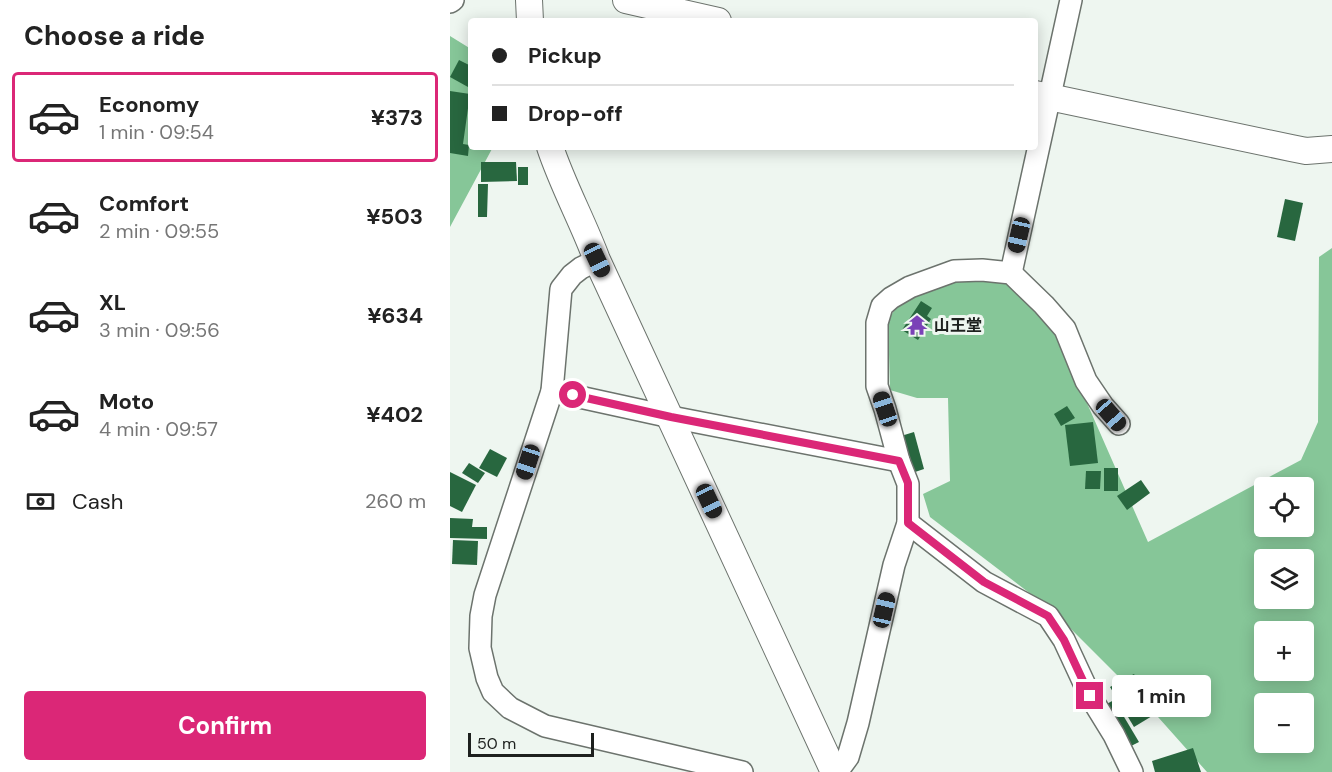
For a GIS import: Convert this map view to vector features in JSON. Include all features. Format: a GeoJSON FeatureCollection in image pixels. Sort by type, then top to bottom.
{"type":"FeatureCollection","features":[{"type":"Feature","properties":{"kind":"street"},"geometry":{"type":"LineString","coordinates":[[529,0],[530,18]]}},
{"type":"Feature","properties":{"kind":"street"},"geometry":{"type":"LineString","coordinates":[[626,0],[704,18]]}},
{"type":"Feature","properties":{"kind":"street"},"geometry":{"type":"LineString","coordinates":[[1038,119],[1042,96],[1071,0]]}},
{"type":"Feature","properties":{"kind":"street"},"geometry":{"type":"LineString","coordinates":[[1042,96],[1306,151],[1332,149]]}},
{"type":"Feature","properties":{"kind":"street"},"geometry":{"type":"LineString","coordinates":[[551,150],[597,260],[835,772],[848,757],[858,723],[894,565],[908,523],[908,483],[899,461],[877,386],[877,323],[882,306],[910,287],[954,271],[982,270],[1011,273],[1065,329],[1086,381],[1119,424]]}},
{"type":"Feature","properties":{"kind":"street"},"geometry":{"type":"LineString","coordinates":[[1011,273],[1033,150]]}},
{"type":"Feature","properties":{"kind":"street"},"geometry":{"type":"LineString","coordinates":[[597,260],[572,275],[561,289],[552,391],[485,595],[481,616],[480,648],[487,678],[493,692],[510,708],[545,726],[742,772]]}},
{"type":"Feature","properties":{"kind":"street"},"geometry":{"type":"LineString","coordinates":[[552,391],[671,417],[899,461]]}},
{"type":"Feature","properties":{"kind":"street"},"geometry":{"type":"LineString","coordinates":[[908,523],[984,582],[1048,616],[1064,640],[1090,696],[1114,735],[1132,772]]}},
{"type":"Feature","properties":{"kind":"green space"},"geometry":{"type":"Polygon","coordinates":[[[450,36],[468,47],[468,150],[491,150],[450,227],[450,36]]]}},
{"type":"Feature","properties":{"kind":"green space"},"geometry":{"type":"Polygon","coordinates":[[[1332,248],[1332,772],[1207,772],[1150,708],[1053,611],[930,517],[923,494],[950,481],[948,398],[917,398],[890,390],[888,319],[900,303],[954,277],[1007,282],[1054,323],[1148,542],[1254,485],[1254,537],[1314,537],[1314,477],[1269,477],[1301,460],[1318,422],[1319,257],[1332,248]]]}},
{"type":"Feature","properties":{"kind":"building"},"geometry":{"type":"Polygon","coordinates":[[[459,60],[468,64],[468,87],[450,77],[459,60]]]}},
{"type":"Feature","properties":{"kind":"building"},"geometry":{"type":"Polygon","coordinates":[[[450,91],[468,94],[463,144],[468,145],[469,150],[468,156],[450,153],[450,91]]]}},
{"type":"Feature","properties":{"kind":"building"},"geometry":{"type":"Polygon","coordinates":[[[481,162],[516,162],[517,181],[481,182],[481,162]]]}},
{"type":"Feature","properties":{"kind":"building"},"geometry":{"type":"Polygon","coordinates":[[[518,167],[528,167],[528,185],[518,185],[518,167]]]}},
{"type":"Feature","properties":{"kind":"building"},"geometry":{"type":"Polygon","coordinates":[[[478,184],[488,184],[487,217],[478,217],[478,184]]]}},
{"type":"Feature","properties":{"kind":"building"},"geometry":{"type":"Polygon","coordinates":[[[1285,199],[1303,203],[1295,241],[1277,237],[1285,199]]]}},
{"type":"Feature","properties":{"kind":"building","name":"山王堂"},"geometry":{"type":"Polygon","coordinates":[[[921,301],[932,308],[927,316],[931,319],[918,340],[902,330],[921,301]]]}},
{"type":"Feature","properties":{"kind":"building"},"geometry":{"type":"Polygon","coordinates":[[[1067,406],[1075,418],[1061,426],[1054,414],[1067,406]]]}},
{"type":"Feature","properties":{"kind":"building"},"geometry":{"type":"Polygon","coordinates":[[[1093,422],[1098,463],[1070,466],[1065,425],[1093,422]]]}},
{"type":"Feature","properties":{"kind":"building"},"geometry":{"type":"Polygon","coordinates":[[[914,432],[924,469],[912,473],[901,436],[914,432]]]}},
{"type":"Feature","properties":{"kind":"building"},"geometry":{"type":"Polygon","coordinates":[[[490,449],[507,458],[497,477],[479,468],[490,449]]]}},
{"type":"Feature","properties":{"kind":"building"},"geometry":{"type":"Polygon","coordinates":[[[469,463],[485,473],[478,483],[462,473],[469,463]]]}},
{"type":"Feature","properties":{"kind":"building"},"geometry":{"type":"Polygon","coordinates":[[[1104,468],[1118,468],[1118,491],[1104,491],[1104,468]]]}},
{"type":"Feature","properties":{"kind":"building"},"geometry":{"type":"Polygon","coordinates":[[[1086,471],[1101,471],[1100,489],[1085,489],[1086,471]]]}},
{"type":"Feature","properties":{"kind":"building"},"geometry":{"type":"Polygon","coordinates":[[[450,472],[476,485],[462,512],[450,506],[450,472]]]}},
{"type":"Feature","properties":{"kind":"building"},"geometry":{"type":"Polygon","coordinates":[[[1141,480],[1150,493],[1127,510],[1117,496],[1141,480]]]}},
{"type":"Feature","properties":{"kind":"building"},"geometry":{"type":"Polygon","coordinates":[[[450,518],[473,519],[472,527],[487,527],[487,539],[450,538],[450,518]]]}},
{"type":"Feature","properties":{"kind":"building"},"geometry":{"type":"Polygon","coordinates":[[[453,540],[478,541],[477,565],[452,564],[453,540]]]}},
{"type":"Feature","properties":{"kind":"building"},"geometry":{"type":"Polygon","coordinates":[[[1134,674],[1157,713],[1134,727],[1110,687],[1134,674]]]}},
{"type":"Feature","properties":{"kind":"building"},"geometry":{"type":"Polygon","coordinates":[[[1114,700],[1139,742],[1127,748],[1103,706],[1114,700]]]}},
{"type":"Feature","properties":{"kind":"building"},"geometry":{"type":"Polygon","coordinates":[[[1193,748],[1201,772],[1155,772],[1152,761],[1193,748]]]}},
{"type":"Feature","properties":{"kind":"place","name":"山王堂"},"geometry":{"type":"Point","coordinates":[917,325]}},
{"type":"Feature","properties":{"kind":"route"},"geometry":{"type":"LineString","coordinates":[[573,395],[671,417],[899,461],[908,483],[908,523],[984,582],[1048,616],[1064,640],[1090,696]]}}]}
